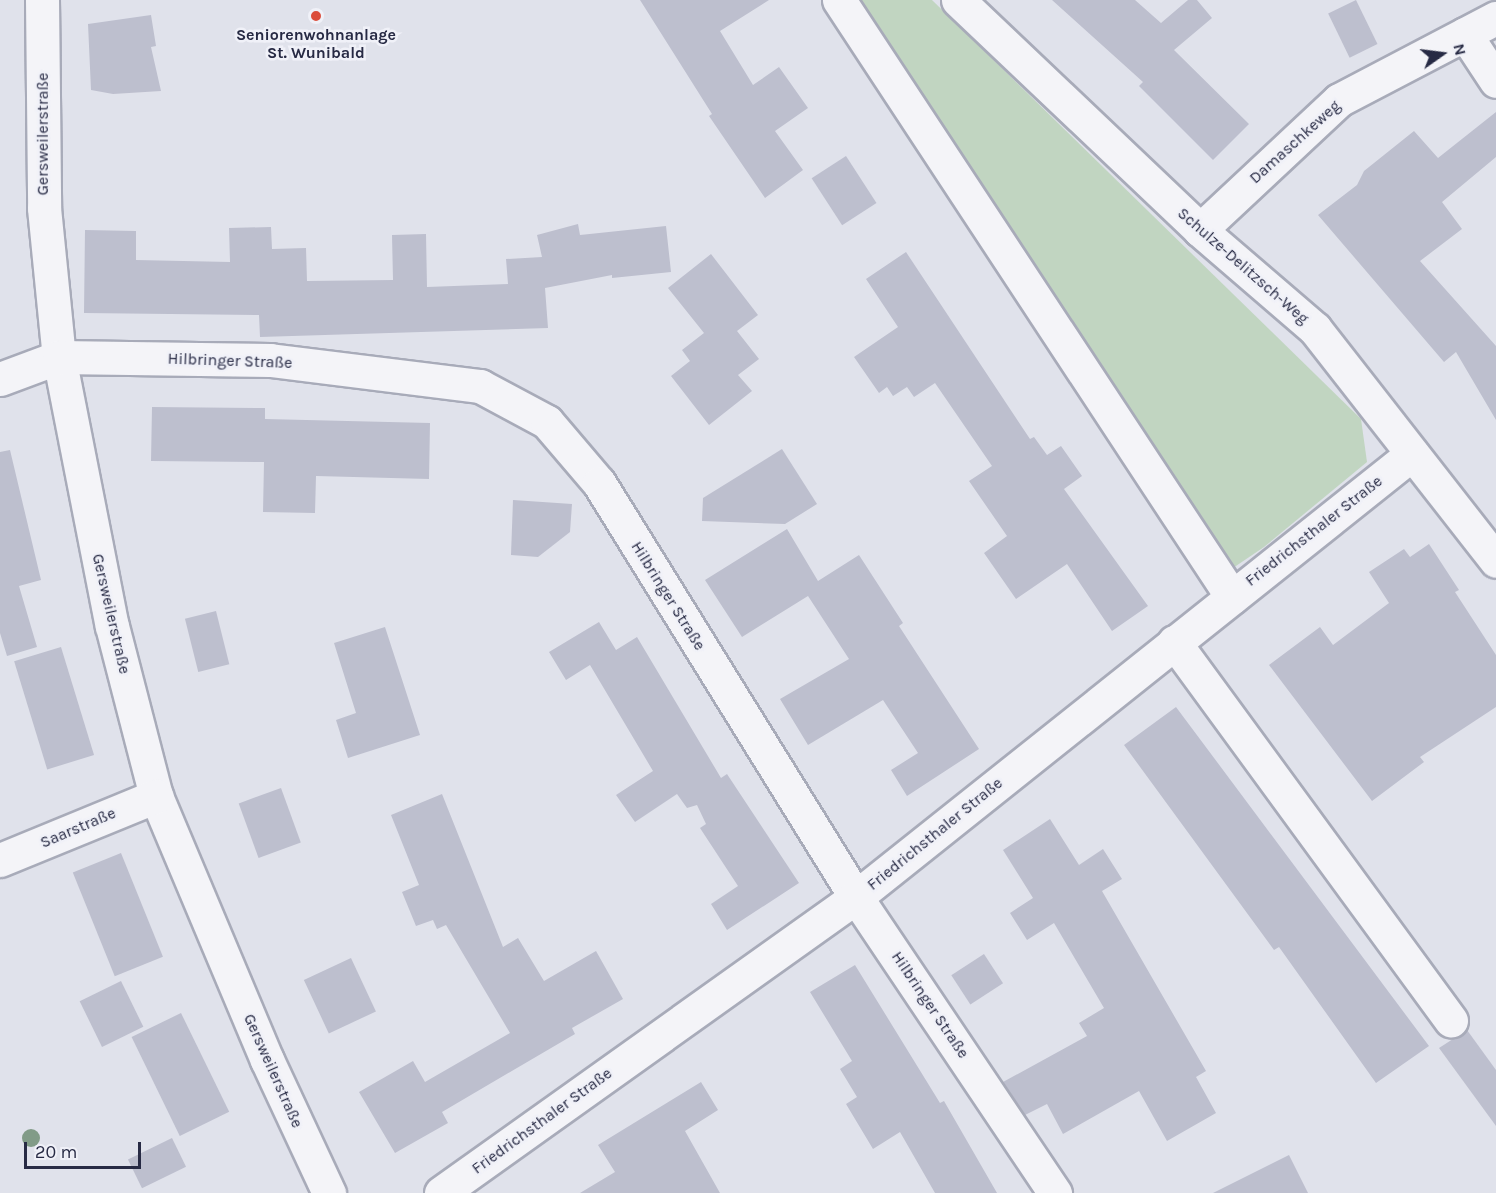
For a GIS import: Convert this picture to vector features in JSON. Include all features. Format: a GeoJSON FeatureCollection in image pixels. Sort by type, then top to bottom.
{"type":"FeatureCollection","features":[{"type":"Feature","properties":{"kind":"street","name":"Gersweilerstraße"},"geometry":{"type":"LineString","coordinates":[[42,0],[44,208],[59,357],[112,626],[156,796],[267,1060],[329,1193]]}},
{"type":"Feature","properties":{"kind":"street"},"geometry":{"type":"LineString","coordinates":[[839,0],[1232,597]]}},
{"type":"Feature","properties":{"kind":"street","name":"Schulze-Delitzsch-Weg"},"geometry":{"type":"LineString","coordinates":[[958,0],[1200,230],[1315,329],[1496,561]]}},
{"type":"Feature","properties":{"kind":"street","name":"Damaschkeweg"},"geometry":{"type":"LineString","coordinates":[[1200,230],[1339,100],[1496,18]]}},
{"type":"Feature","properties":{"kind":"street"},"geometry":{"type":"LineString","coordinates":[[1465,34],[1496,81]]}},
{"type":"Feature","properties":{"kind":"street"},"geometry":{"type":"LineString","coordinates":[[0,379],[59,357]]}},
{"type":"Feature","properties":{"kind":"street","name":"Hilbringer Straße"},"geometry":{"type":"LineString","coordinates":[[59,357],[270,360],[480,386],[547,422],[599,483],[856,897],[1055,1193]]}},
{"type":"Feature","properties":{"kind":"street","name":"Friedrichsthaler Straße"},"geometry":{"type":"LineString","coordinates":[[441,1193],[856,897],[1412,454]]}},
{"type":"Feature","properties":{"kind":"street"},"geometry":{"type":"LineString","coordinates":[[1174,642],[1451,1021]]}},
{"type":"Feature","properties":{"kind":"street","name":"Saarstraße"},"geometry":{"type":"LineString","coordinates":[[0,860],[156,796]]}},
{"type":"Feature","properties":{"kind":"green space"},"geometry":{"type":"Polygon","coordinates":[[[851,0],[932,0],[1361,419],[1367,462],[1264,547],[1230,570],[851,0]]]}},
{"type":"Feature","properties":{"kind":"building"},"geometry":{"type":"Polygon","coordinates":[[[640,0],[769,0],[720,31],[753,85],[779,67],[808,108],[775,131],[803,170],[765,198],[709,116],[712,114],[640,0]]]}},
{"type":"Feature","properties":{"kind":"building"},"geometry":{"type":"Polygon","coordinates":[[[1052,0],[1135,0],[1161,23],[1188,0],[1197,0],[1212,18],[1174,50],[1249,124],[1213,160],[1139,86],[1143,82],[1052,0]]]}},
{"type":"Feature","properties":{"kind":"building"},"geometry":{"type":"Polygon","coordinates":[[[1356,0],[1377,44],[1350,58],[1328,14],[1356,0]]]}},
{"type":"Feature","properties":{"kind":"building"},"geometry":{"type":"Polygon","coordinates":[[[151,15],[156,46],[151,47],[161,91],[113,94],[91,90],[88,24],[151,15]]]}},
{"type":"Feature","properties":{"kind":"building"},"geometry":{"type":"Polygon","coordinates":[[[1496,112],[1496,157],[1442,202],[1462,229],[1420,261],[1496,346],[1496,420],[1456,352],[1444,362],[1318,215],[1357,185],[1364,171],[1414,131],[1438,158],[1496,112]]]}},
{"type":"Feature","properties":{"kind":"building"},"geometry":{"type":"Polygon","coordinates":[[[846,156],[876,203],[842,225],[812,178],[846,156]]]}},
{"type":"Feature","properties":{"kind":"building"},"geometry":{"type":"Polygon","coordinates":[[[578,224],[580,235],[666,226],[671,272],[612,278],[612,275],[545,288],[548,328],[260,337],[259,315],[84,313],[85,230],[136,231],[136,260],[230,262],[229,228],[271,227],[272,249],[306,248],[307,281],[393,280],[392,235],[426,234],[427,287],[508,284],[506,259],[542,257],[537,235],[578,224]]]}},
{"type":"Feature","properties":{"kind":"building"},"geometry":{"type":"Polygon","coordinates":[[[906,252],[1030,439],[1034,437],[1047,455],[1061,446],[1082,476],[1064,489],[1148,606],[1112,631],[1067,564],[1016,599],[984,553],[1007,536],[969,481],[992,466],[935,383],[914,397],[907,387],[893,396],[887,387],[879,393],[854,357],[898,327],[866,279],[906,252]]]}},
{"type":"Feature","properties":{"kind":"building"},"geometry":{"type":"Polygon","coordinates":[[[711,254],[758,315],[737,331],[759,359],[738,375],[752,391],[709,425],[671,376],[690,361],[682,350],[704,333],[668,288],[711,254]]]}},
{"type":"Feature","properties":{"kind":"building"},"geometry":{"type":"Polygon","coordinates":[[[152,407],[265,408],[265,419],[430,423],[429,479],[316,476],[315,513],[263,512],[264,462],[151,461],[152,407]]]}},
{"type":"Feature","properties":{"kind":"building"},"geometry":{"type":"Polygon","coordinates":[[[782,449],[817,504],[785,524],[702,521],[703,498],[782,449]]]}},
{"type":"Feature","properties":{"kind":"building"},"geometry":{"type":"Polygon","coordinates":[[[10,450],[41,580],[19,586],[37,647],[7,656],[0,633],[0,452],[10,450]]]}},
{"type":"Feature","properties":{"kind":"building"},"geometry":{"type":"Polygon","coordinates":[[[513,500],[572,504],[570,532],[538,557],[511,555],[513,500]]]}},
{"type":"Feature","properties":{"kind":"building"},"geometry":{"type":"Polygon","coordinates":[[[787,529],[818,581],[859,555],[903,623],[899,626],[979,749],[907,796],[891,770],[918,753],[883,700],[808,745],[780,699],[849,659],[808,596],[742,637],[705,580],[787,529]]]}},
{"type":"Feature","properties":{"kind":"building"},"geometry":{"type":"Polygon","coordinates":[[[1429,544],[1459,590],[1455,592],[1496,655],[1496,707],[1420,757],[1424,762],[1372,801],[1269,665],[1320,627],[1333,645],[1389,603],[1369,572],[1404,549],[1410,557],[1429,544]]]}},
{"type":"Feature","properties":{"kind":"building"},"geometry":{"type":"Polygon","coordinates":[[[216,611],[229,664],[198,672],[185,619],[216,611]]]}},
{"type":"Feature","properties":{"kind":"building"},"geometry":{"type":"Polygon","coordinates":[[[599,622],[616,650],[637,637],[721,778],[727,774],[799,883],[727,930],[711,904],[738,886],[700,828],[706,824],[697,805],[687,808],[677,794],[635,822],[616,795],[653,771],[590,665],[566,680],[549,652],[599,622]]]}},
{"type":"Feature","properties":{"kind":"building"},"geometry":{"type":"Polygon","coordinates":[[[385,627],[420,735],[348,758],[336,720],[356,713],[334,643],[385,627]]]}},
{"type":"Feature","properties":{"kind":"building"},"geometry":{"type":"Polygon","coordinates":[[[61,647],[94,755],[47,769],[14,661],[61,647]]]}},
{"type":"Feature","properties":{"kind":"building"},"geometry":{"type":"Polygon","coordinates":[[[1176,707],[1429,1046],[1376,1083],[1279,947],[1274,950],[1124,745],[1176,707]]]}},
{"type":"Feature","properties":{"kind":"building"},"geometry":{"type":"Polygon","coordinates":[[[281,788],[301,843],[259,858],[239,803],[281,788]]]}},
{"type":"Feature","properties":{"kind":"building"},"geometry":{"type":"Polygon","coordinates":[[[442,794],[503,947],[518,938],[544,981],[596,951],[623,999],[572,1028],[575,1034],[442,1112],[448,1123],[395,1153],[359,1092],[413,1061],[425,1082],[510,1033],[446,925],[437,929],[433,920],[416,926],[402,892],[419,885],[391,815],[442,794]]]}},
{"type":"Feature","properties":{"kind":"building"},"geometry":{"type":"Polygon","coordinates":[[[1050,819],[1079,865],[1103,849],[1122,879],[1102,891],[1206,1071],[1196,1077],[1216,1113],[1167,1141],[1139,1091],[1063,1134],[1047,1104],[1025,1115],[1003,1082],[1087,1036],[1079,1023],[1104,1008],[1054,923],[1027,940],[1010,913],[1033,898],[1003,850],[1050,819]]]}},
{"type":"Feature","properties":{"kind":"building"},"geometry":{"type":"Polygon","coordinates":[[[121,853],[163,957],[115,976],[73,872],[121,853]]]}},
{"type":"Feature","properties":{"kind":"building"},"geometry":{"type":"Polygon","coordinates":[[[984,954],[1003,983],[970,1005],[951,975],[984,954]]]}},
{"type":"Feature","properties":{"kind":"building"},"geometry":{"type":"Polygon","coordinates":[[[351,958],[376,1011],[329,1033],[304,980],[351,958]]]}},
{"type":"Feature","properties":{"kind":"building"},"geometry":{"type":"Polygon","coordinates":[[[855,965],[940,1103],[944,1101],[997,1193],[935,1193],[900,1132],[873,1149],[846,1104],[857,1097],[840,1069],[852,1061],[810,992],[855,965]]]}},
{"type":"Feature","properties":{"kind":"building"},"geometry":{"type":"Polygon","coordinates":[[[121,981],[143,1027],[102,1047],[80,1001],[121,981]]]}},
{"type":"Feature","properties":{"kind":"building"},"geometry":{"type":"Polygon","coordinates":[[[181,1013],[229,1112],[180,1136],[132,1037],[181,1013]]]}},
{"type":"Feature","properties":{"kind":"building"},"geometry":{"type":"Polygon","coordinates":[[[1467,1030],[1496,1070],[1496,1126],[1439,1048],[1467,1030]]]}},
{"type":"Feature","properties":{"kind":"building"},"geometry":{"type":"Polygon","coordinates":[[[701,1082],[718,1110],[685,1131],[720,1193],[580,1193],[615,1172],[598,1145],[701,1082]]]}},
{"type":"Feature","properties":{"kind":"building"},"geometry":{"type":"Polygon","coordinates":[[[172,1138],[186,1167],[142,1188],[128,1159],[172,1138]]]}},
{"type":"Feature","properties":{"kind":"building"},"geometry":{"type":"Polygon","coordinates":[[[1289,1155],[1308,1193],[1213,1193],[1289,1155]]]}},
{"type":"Feature","properties":{"kind":"place","name":"Seniorenwohnanlage St. Wunibald"},"geometry":{"type":"Point","coordinates":[316,16]}}]}
